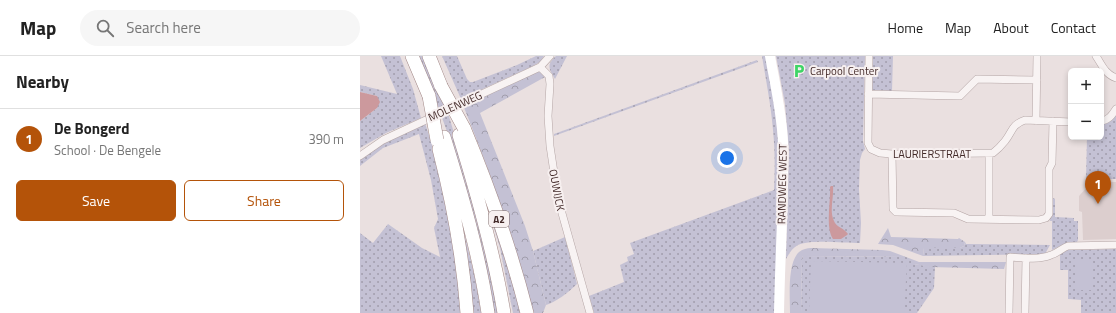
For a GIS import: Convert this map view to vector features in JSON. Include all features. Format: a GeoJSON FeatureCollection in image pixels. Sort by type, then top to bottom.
{"type":"FeatureCollection","features":[{"type":"Feature","properties":{"kind":"highway"},"geometry":{"type":"LineString","coordinates":[[412,56],[428,94],[440,138],[463,199],[476,252],[488,313]]}},
{"type":"Feature","properties":{"kind":"highway","name":"A2"},"geometry":{"type":"LineString","coordinates":[[428,56],[482,172],[498,214],[527,313]]}},
{"type":"Feature","properties":{"kind":"highway","name":"A2"},"geometry":{"type":"LineString","coordinates":[[461,129],[482,211],[504,313]]}},
{"type":"Feature","properties":{"kind":"highway"},"geometry":{"type":"LineString","coordinates":[[440,138],[446,176],[457,226],[467,313]]}},
{"type":"Feature","properties":{"kind":"street","name":"MOLENWEG"},"geometry":{"type":"LineString","coordinates":[[360,156],[382,140],[540,67],[550,56]]}},
{"type":"Feature","properties":{"kind":"street","name":"RANDWEG WEST"},"geometry":{"type":"LineString","coordinates":[[770,56],[780,113],[783,142],[779,313]]}},
{"type":"Feature","properties":{"kind":"street","name":"LAURIERSTRAAT"},"geometry":{"type":"LineString","coordinates":[[869,56],[868,143],[871,149],[880,153],[892,154],[989,154]]}},
{"type":"Feature","properties":{"kind":"street"},"geometry":{"type":"LineString","coordinates":[[1036,121],[1038,80],[1037,56]]}},
{"type":"Feature","properties":{"kind":"street"},"geometry":{"type":"LineString","coordinates":[[1096,56],[1106,72],[1112,77],[1116,78]]}},
{"type":"Feature","properties":{"kind":"street","name":"OUWIJCK"},"geometry":{"type":"LineString","coordinates":[[540,67],[549,76],[548,116],[550,146],[558,199],[590,313]]}},
{"type":"Feature","properties":{"kind":"street"},"geometry":{"type":"LineString","coordinates":[[868,94],[960,96],[976,79],[1038,80]]}},
{"type":"Feature","properties":{"kind":"street"},"geometry":{"type":"LineString","coordinates":[[1104,120],[1109,118],[1116,109]]}},
{"type":"Feature","properties":{"kind":"street"},"geometry":{"type":"LineString","coordinates":[[989,219],[989,154],[993,154],[1001,146],[1015,125],[1019,122],[1025,120],[1068,122]]}},
{"type":"Feature","properties":{"kind":"street"},"geometry":{"type":"LineString","coordinates":[[892,154],[892,209],[896,212],[954,213],[968,218],[1039,220],[1046,218],[1048,214],[1049,169],[1052,163],[1053,121]]}},
{"type":"Feature","properties":{"kind":"street"},"geometry":{"type":"LineString","coordinates":[[1009,313],[1010,257],[1044,257],[1052,255],[1068,246],[1116,246]]}},
{"type":"Feature","properties":{"kind":"street"},"geometry":{"type":"LineString","coordinates":[[1025,313],[1026,258]]}},
{"type":"Feature","properties":{"kind":"shaded area"},"geometry":{"type":"Polygon","coordinates":[[[360,92],[377,96],[380,102],[377,108],[360,121],[360,92]]]}},
{"type":"Feature","properties":{"kind":"shaded area"},"geometry":{"type":"Polygon","coordinates":[[[1092,182],[1116,182],[1116,239],[1083,240],[1082,212],[1079,211],[1079,196],[1092,182]]]}},
{"type":"Feature","properties":{"kind":"shaded area"},"geometry":{"type":"Polygon","coordinates":[[[831,186],[833,186],[832,209],[835,223],[848,234],[841,239],[833,239],[829,228],[831,186]]]}},
{"type":"Feature","properties":{"kind":"green space"},"geometry":{"type":"Polygon","coordinates":[[[381,56],[400,56],[413,89],[421,118],[386,133],[360,148],[360,121],[377,108],[377,96],[360,92],[360,85],[397,94],[381,56]]]}},
{"type":"Feature","properties":{"kind":"green space"},"geometry":{"type":"Polygon","coordinates":[[[415,56],[423,56],[445,106],[439,109],[415,56]]]}},
{"type":"Feature","properties":{"kind":"green space"},"geometry":{"type":"Polygon","coordinates":[[[442,56],[457,56],[467,79],[470,82],[473,82],[536,56],[544,56],[540,62],[531,67],[461,99],[442,56]]]}},
{"type":"Feature","properties":{"kind":"green space"},"geometry":{"type":"Polygon","coordinates":[[[556,56],[567,56],[555,79],[551,72],[550,65],[556,56]]]}},
{"type":"Feature","properties":{"kind":"green space"},"geometry":{"type":"Polygon","coordinates":[[[762,56],[767,56],[775,105],[779,151],[775,313],[594,313],[589,296],[624,282],[620,265],[628,261],[627,257],[634,254],[630,243],[774,190],[775,160],[773,130],[762,56]]]}},
{"type":"Feature","properties":{"kind":"green space"},"geometry":{"type":"Polygon","coordinates":[[[776,56],[865,56],[863,141],[865,149],[860,160],[860,243],[803,243],[794,248],[786,259],[789,151],[785,104],[776,56]]]}},
{"type":"Feature","properties":{"kind":"green space"},"geometry":{"type":"Polygon","coordinates":[[[872,56],[893,56],[892,91],[871,90],[872,56]]]}},
{"type":"Feature","properties":{"kind":"green space"},"geometry":{"type":"Polygon","coordinates":[[[757,60],[758,62],[554,136],[554,134],[757,60]]]}},
{"type":"Feature","properties":{"kind":"green space"},"geometry":{"type":"Polygon","coordinates":[[[537,71],[545,77],[480,113],[525,226],[533,251],[546,305],[543,313],[533,313],[519,260],[493,182],[463,105],[537,71]]]}},
{"type":"Feature","properties":{"kind":"green space"},"geometry":{"type":"Polygon","coordinates":[[[448,113],[469,183],[502,313],[494,313],[489,279],[481,248],[457,159],[441,115],[448,113]]]}},
{"type":"Feature","properties":{"kind":"green space"},"geometry":{"type":"Polygon","coordinates":[[[1116,113],[1116,179],[1086,179],[1087,140],[1104,140],[1104,124],[1109,122],[1116,113]]]}},
{"type":"Feature","properties":{"kind":"green space"},"geometry":{"type":"Polygon","coordinates":[[[425,123],[439,169],[449,217],[461,313],[360,313],[360,233],[373,243],[388,224],[422,248],[440,257],[434,228],[438,219],[431,180],[419,134],[383,148],[360,166],[360,159],[379,144],[425,123]]]}},
{"type":"Feature","properties":{"kind":"green space"},"geometry":{"type":"Polygon","coordinates":[[[482,187],[524,313],[513,313],[500,248],[482,187]]]}},
{"type":"Feature","properties":{"kind":"green space"},"geometry":{"type":"Polygon","coordinates":[[[455,195],[476,282],[481,313],[471,313],[455,195]]]}},
{"type":"Feature","properties":{"kind":"green space"},"geometry":{"type":"Polygon","coordinates":[[[1051,197],[1055,199],[1055,217],[1074,218],[1074,221],[1078,221],[1078,240],[1076,244],[1062,245],[1052,250],[1052,221],[1050,221],[1051,197]]]}},
{"type":"Feature","properties":{"kind":"green space"},"geometry":{"type":"Polygon","coordinates":[[[888,228],[891,237],[959,238],[965,242],[964,246],[960,248],[924,248],[923,256],[893,245],[878,244],[888,228]]]}},
{"type":"Feature","properties":{"kind":"green space"},"geometry":{"type":"Polygon","coordinates":[[[565,237],[577,284],[558,299],[546,305],[533,251],[565,237]]]}},
{"type":"Feature","properties":{"kind":"green space"},"geometry":{"type":"Polygon","coordinates":[[[965,242],[966,244],[1050,245],[1045,254],[923,256],[924,248],[960,248],[964,246],[965,242]]]}},
{"type":"Feature","properties":{"kind":"green space"},"geometry":{"type":"Polygon","coordinates":[[[811,248],[882,250],[890,251],[906,257],[803,256],[801,313],[790,313],[790,281],[795,257],[799,252],[811,248]]]}},
{"type":"Feature","properties":{"kind":"green space"},"geometry":{"type":"Polygon","coordinates":[[[1116,249],[1116,313],[1081,313],[1081,300],[1068,299],[1068,270],[1060,270],[1060,253],[1066,250],[1116,249]]]}},
{"type":"Feature","properties":{"kind":"green space"},"geometry":{"type":"Polygon","coordinates":[[[803,256],[906,257],[914,260],[914,264],[935,267],[934,288],[917,313],[801,313],[803,256]]]}},
{"type":"Feature","properties":{"kind":"green space"},"geometry":{"type":"Polygon","coordinates":[[[914,260],[919,262],[1006,262],[1004,269],[930,267],[914,264],[914,260]]]}},
{"type":"Feature","properties":{"kind":"green space"},"geometry":{"type":"Polygon","coordinates":[[[811,261],[907,263],[904,313],[809,313],[811,261]]]}},
{"type":"Feature","properties":{"kind":"green space"},"geometry":{"type":"Polygon","coordinates":[[[1075,261],[1091,261],[1091,290],[1075,290],[1075,261]]]}},
{"type":"Feature","properties":{"kind":"place","name":"Carpool Center"},"geometry":{"type":"Point","coordinates":[799,71]}},
{"type":"Feature","properties":{"kind":"place","name":"De Bongerd"},"geometry":{"type":"Point","coordinates":[1098,204]}}]}
